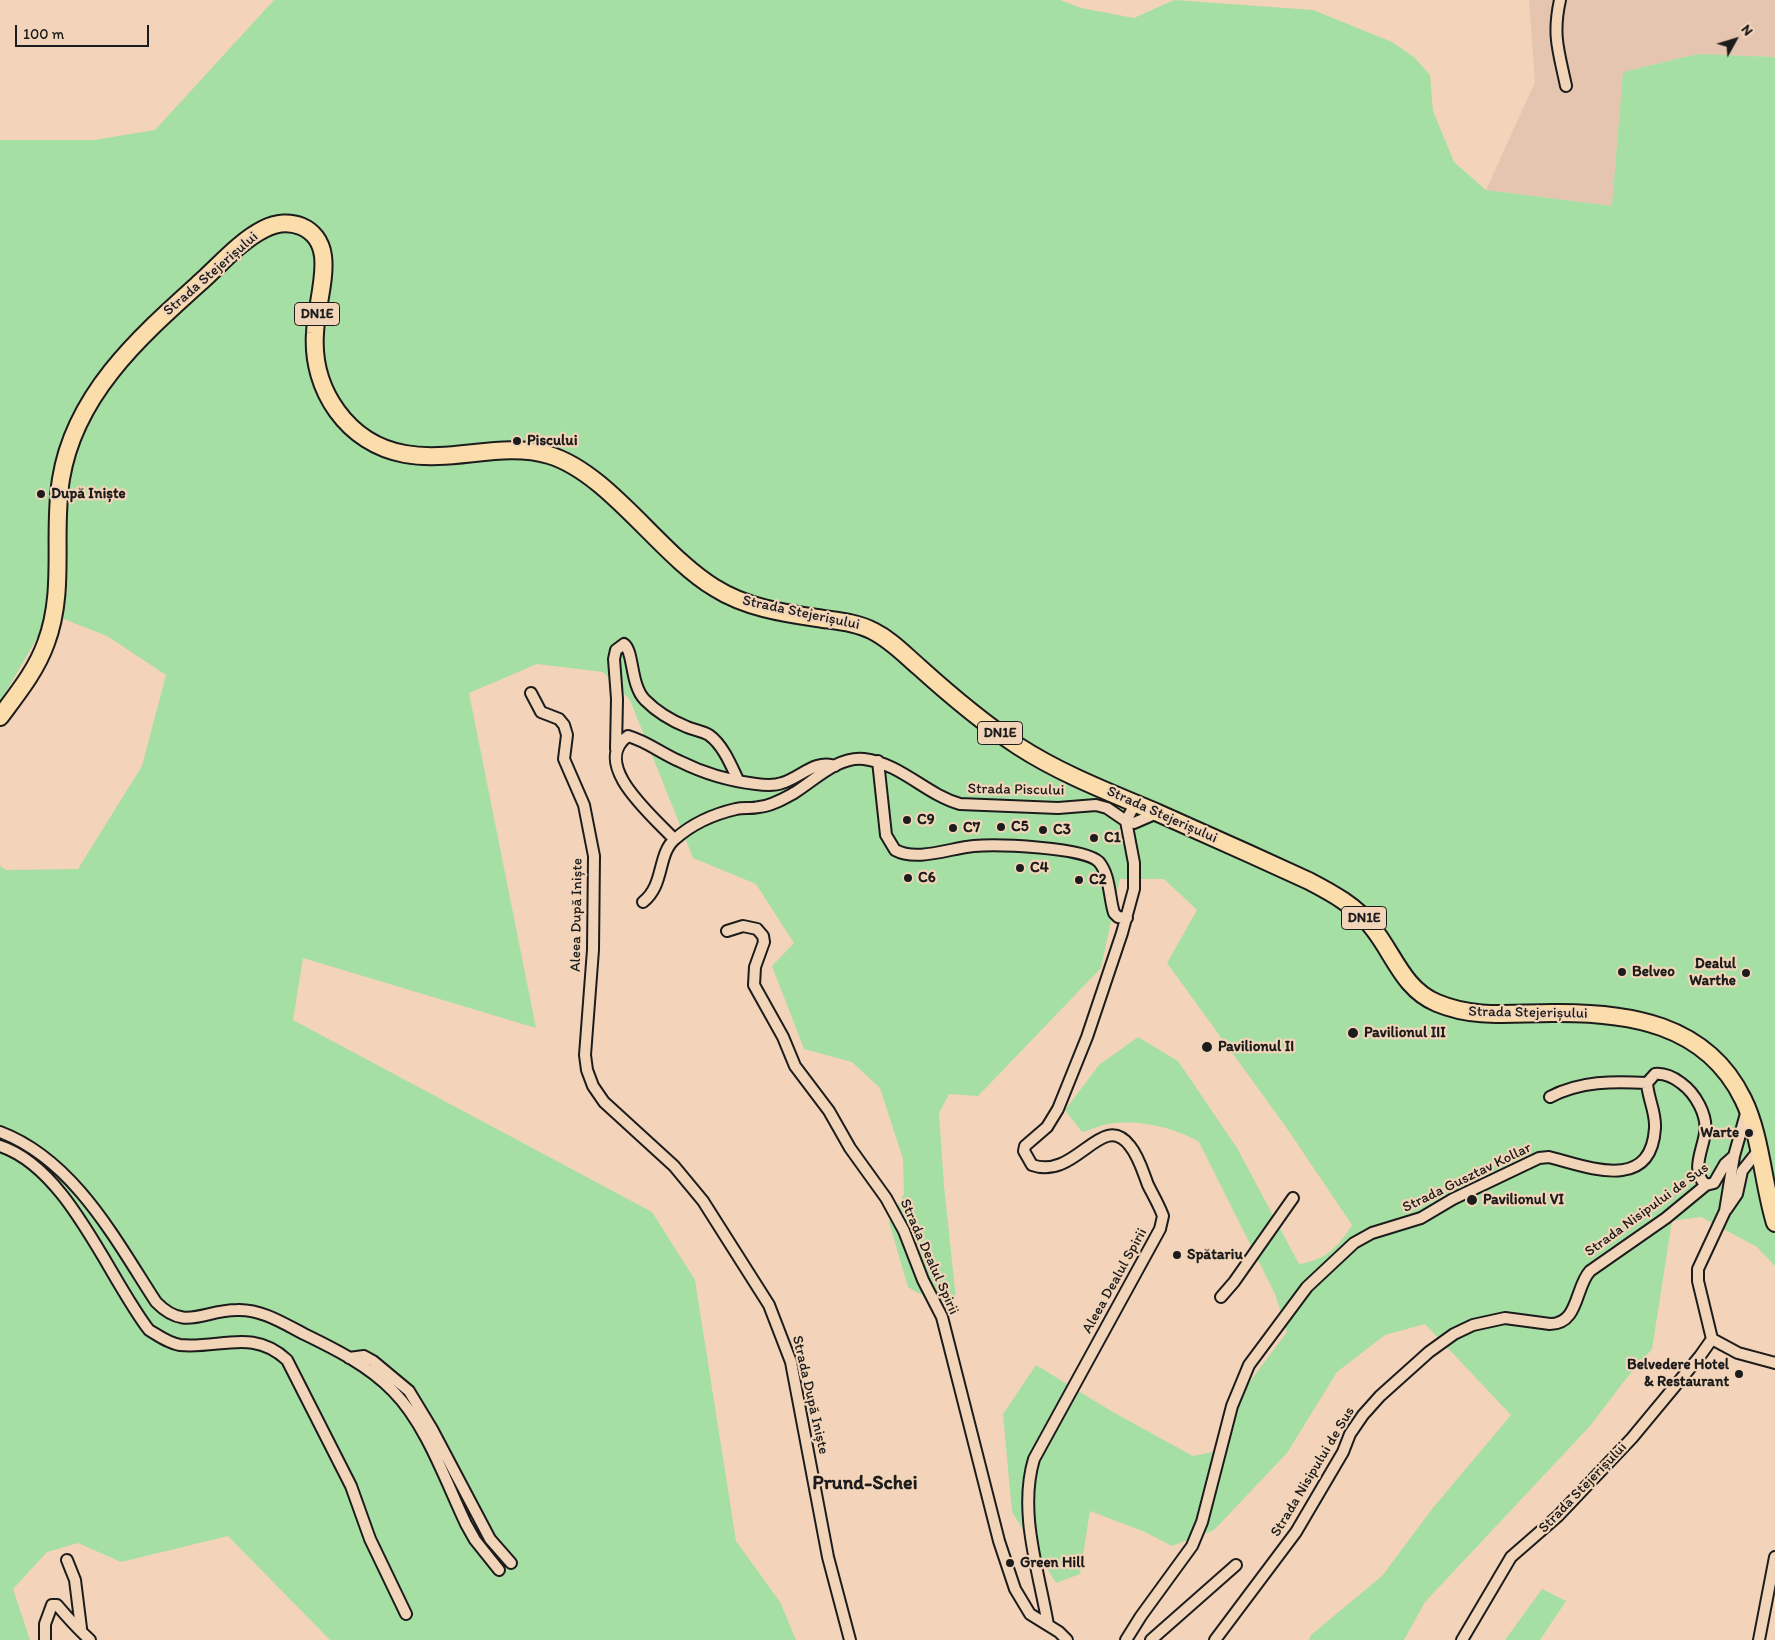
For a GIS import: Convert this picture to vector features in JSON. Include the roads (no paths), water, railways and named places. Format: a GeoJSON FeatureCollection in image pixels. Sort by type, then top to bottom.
{"type":"FeatureCollection","features":[{"type":"Feature","properties":{"kind":"main road","name":"Strada Stejerișului"},"geometry":{"type":"LineString","coordinates":[[0,717],[37,663],[51,627],[57,590],[61,478],[78,425],[98,388],[132,345],[242,245],[262,229],[282,222],[291,222],[304,226],[312,233],[323,253],[314,335],[315,356],[322,384],[343,420],[365,439],[390,451],[409,455],[443,457],[522,450],[558,458],[578,469],[599,485],[682,563],[712,587],[750,605],[866,627],[882,636],[1016,745],[1043,761],[1309,881],[1341,899],[1372,927],[1401,972],[1414,989],[1426,998],[1467,1013],[1605,1014],[1625,1016],[1657,1024],[1679,1034],[1718,1064],[1735,1086],[1747,1110]]}},
{"type":"Feature","properties":{"kind":"main road","name":"DN1E"},"geometry":{"type":"LineString","coordinates":[[1747,1110],[1775,1223]]}},
{"type":"Feature","properties":{"kind":"street"},"geometry":{"type":"LineString","coordinates":[[1560,0],[1555,23],[1556,38],[1566,86]]}},
{"type":"Feature","properties":{"kind":"street"},"geometry":{"type":"LineString","coordinates":[[643,902],[657,886],[666,854],[674,839],[630,792],[618,773],[614,659],[616,650],[624,644],[630,653],[632,676],[638,693],[673,721],[709,736],[718,744],[738,780]]}},
{"type":"Feature","properties":{"kind":"street","name":"Aleea După Iniște"},"geometry":{"type":"LineString","coordinates":[[531,693],[541,712],[559,719],[564,724],[567,735],[564,759],[584,805],[590,827],[595,883],[585,1055],[587,1070],[593,1086],[604,1102],[622,1118]]}},
{"type":"Feature","properties":{"kind":"street"},"geometry":{"type":"LineString","coordinates":[[616,749],[621,741],[628,736],[638,739],[678,761],[709,774],[771,785],[783,783],[818,765],[828,764],[835,766]]}},
{"type":"Feature","properties":{"kind":"street","name":"Strada Piscului"},"geometry":{"type":"LineString","coordinates":[[674,839],[694,825],[719,814],[737,808],[760,807],[779,800],[849,759],[878,761],[899,769],[946,800],[960,804],[1058,808],[1096,804],[1126,821]]}},
{"type":"Feature","properties":{"kind":"street"},"geometry":{"type":"LineString","coordinates":[[878,761],[886,835],[895,850],[909,855],[994,844],[1080,853],[1098,860],[1107,878],[1114,913],[1118,917],[1127,918]]}},
{"type":"Feature","properties":{"kind":"street"},"geometry":{"type":"LineString","coordinates":[[1135,804],[1126,821],[1134,823],[1157,813]]}},
{"type":"Feature","properties":{"kind":"street","name":"Aleea Dealul Spirii"},"geometry":{"type":"LineString","coordinates":[[1048,1625],[1027,1500],[1028,1478],[1034,1458],[1160,1229],[1163,1216],[1131,1146],[1118,1134],[1109,1133],[1069,1161],[1050,1168],[1032,1165],[1024,1151],[1025,1146],[1047,1127],[1058,1109],[1087,1037],[1127,918],[1134,889],[1134,872],[1126,821]]}},
{"type":"Feature","properties":{"kind":"street","name":"Strada Dealul Spirii"},"geometry":{"type":"LineString","coordinates":[[727,931],[743,926],[758,929],[763,936],[764,942],[755,967],[754,985],[784,1037],[795,1066],[829,1111],[850,1148],[882,1192],[904,1231],[923,1280],[942,1317],[999,1541],[1015,1589],[1030,1614],[1067,1640]]}},
{"type":"Feature","properties":{"kind":"street"},"geometry":{"type":"LineString","coordinates":[[1550,1097],[1580,1085],[1622,1082],[1647,1083],[1655,1074],[1670,1076],[1684,1085],[1698,1101],[1706,1128],[1698,1164],[1701,1179],[1706,1185]]}},
{"type":"Feature","properties":{"kind":"street","name":"Strada Gusztav Kollar"},"geometry":{"type":"LineString","coordinates":[[1126,1640],[1140,1616],[1192,1546],[1202,1522],[1232,1406],[1249,1365],[1307,1287],[1354,1243],[1363,1238],[1421,1218],[1453,1199],[1538,1158],[1548,1157],[1607,1171],[1626,1171],[1633,1168],[1643,1161],[1654,1140],[1655,1116],[1648,1094],[1647,1083]]}},
{"type":"Feature","properties":{"kind":"street"},"geometry":{"type":"LineString","coordinates":[[1725,1211],[1734,1156],[1747,1110]]}},
{"type":"Feature","properties":{"kind":"street","name":"Strada După Iniște"},"geometry":{"type":"LineString","coordinates":[[622,1118],[674,1166],[703,1201],[772,1312],[791,1362],[828,1557],[850,1640]]}},
{"type":"Feature","properties":{"kind":"street"},"geometry":{"type":"LineString","coordinates":[[0,1132],[29,1145],[64,1175],[95,1210],[156,1302],[170,1314],[190,1319],[237,1310],[253,1311],[281,1322],[349,1358],[382,1381],[406,1407],[423,1434],[466,1524],[499,1570]]}},
{"type":"Feature","properties":{"kind":"street"},"geometry":{"type":"LineString","coordinates":[[0,1146],[18,1154],[36,1168],[69,1205],[92,1236],[150,1330],[161,1338],[180,1345],[251,1341],[265,1345],[278,1352],[287,1360],[351,1486],[370,1539],[406,1614]]}},
{"type":"Feature","properties":{"kind":"street"},"geometry":{"type":"LineString","coordinates":[[1758,1151],[1742,1171],[1737,1194],[1725,1211],[1698,1269],[1698,1281],[1712,1339],[1738,1353],[1775,1363]]}},
{"type":"Feature","properties":{"kind":"street","name":"Strada Nisipului de Sus"},"geometry":{"type":"LineString","coordinates":[[1215,1640],[1296,1532],[1363,1415],[1407,1371],[1454,1334],[1473,1325],[1505,1318],[1558,1324],[1573,1309],[1585,1276],[1590,1271],[1666,1218],[1706,1185],[1714,1183],[1725,1164],[1734,1156]]}},
{"type":"Feature","properties":{"kind":"street"},"geometry":{"type":"LineString","coordinates":[[1220,1297],[1234,1282],[1294,1198]]}},
{"type":"Feature","properties":{"kind":"street","name":"Strada Stejerișului"},"geometry":{"type":"LineString","coordinates":[[1462,1640],[1511,1557],[1558,1516],[1632,1438],[1712,1339]]}},
{"type":"Feature","properties":{"kind":"street"},"geometry":{"type":"LineString","coordinates":[[349,1358],[364,1356],[379,1365],[400,1382],[415,1399],[490,1539],[511,1563]]}},
{"type":"Feature","properties":{"kind":"street"},"geometry":{"type":"LineString","coordinates":[[1759,1640],[1775,1557]]}},
{"type":"Feature","properties":{"kind":"street"},"geometry":{"type":"LineString","coordinates":[[67,1560],[75,1580],[81,1628]]}},
{"type":"Feature","properties":{"kind":"street"},"geometry":{"type":"LineString","coordinates":[[1151,1640],[1236,1565]]}},
{"type":"Feature","properties":{"kind":"street"},"geometry":{"type":"LineString","coordinates":[[45,1640],[45,1624],[52,1605],[57,1605],[64,1616],[81,1628],[90,1640]]}},
{"type":"Feature","properties":{"kind":"place","name":"Piscului"},"geometry":{"type":"Point","coordinates":[517,441]}},
{"type":"Feature","properties":{"kind":"place","name":"După Iniște"},"geometry":{"type":"Point","coordinates":[41,494]}},
{"type":"Feature","properties":{"kind":"place","name":"C9"},"geometry":{"type":"Point","coordinates":[907,820]}},
{"type":"Feature","properties":{"kind":"place","name":"C5"},"geometry":{"type":"Point","coordinates":[1001,827]}},
{"type":"Feature","properties":{"kind":"place","name":"C7"},"geometry":{"type":"Point","coordinates":[953,828]}},
{"type":"Feature","properties":{"kind":"place","name":"C3"},"geometry":{"type":"Point","coordinates":[1043,830]}},
{"type":"Feature","properties":{"kind":"place","name":"C1"},"geometry":{"type":"Point","coordinates":[1094,838]}},
{"type":"Feature","properties":{"kind":"place","name":"C4"},"geometry":{"type":"Point","coordinates":[1020,868]}},
{"type":"Feature","properties":{"kind":"place","name":"C6"},"geometry":{"type":"Point","coordinates":[908,878]}},
{"type":"Feature","properties":{"kind":"place","name":"C2"},"geometry":{"type":"Point","coordinates":[1079,880]}},
{"type":"Feature","properties":{"kind":"place","name":"Belveo"},"geometry":{"type":"Point","coordinates":[1622,972]}},
{"type":"Feature","properties":{"kind":"place","name":"Dealul Warthe"},"geometry":{"type":"Point","coordinates":[1746,973]}},
{"type":"Feature","properties":{"kind":"place","name":"Pavilionul III"},"geometry":{"type":"Point","coordinates":[1353,1033]}},
{"type":"Feature","properties":{"kind":"place","name":"Pavilionul II"},"geometry":{"type":"Point","coordinates":[1207,1047]}},
{"type":"Feature","properties":{"kind":"place","name":"Warte"},"geometry":{"type":"Point","coordinates":[1749,1133]}},
{"type":"Feature","properties":{"kind":"place","name":"Pavilionul VI"},"geometry":{"type":"Point","coordinates":[1472,1200]}},
{"type":"Feature","properties":{"kind":"place","name":"Spătariu"},"geometry":{"type":"Point","coordinates":[1177,1255]}},
{"type":"Feature","properties":{"kind":"place","name":"Belvedere Hotel & Restaurant"},"geometry":{"type":"Point","coordinates":[1739,1374]}},
{"type":"Feature","properties":{"kind":"place","name":"Green Hill"},"geometry":{"type":"Point","coordinates":[1010,1563]}},
{"type":"Feature","properties":{"kind":"district","name":"Prund-Schei"},"geometry":{"type":"Point","coordinates":[865,1484]}}]}
